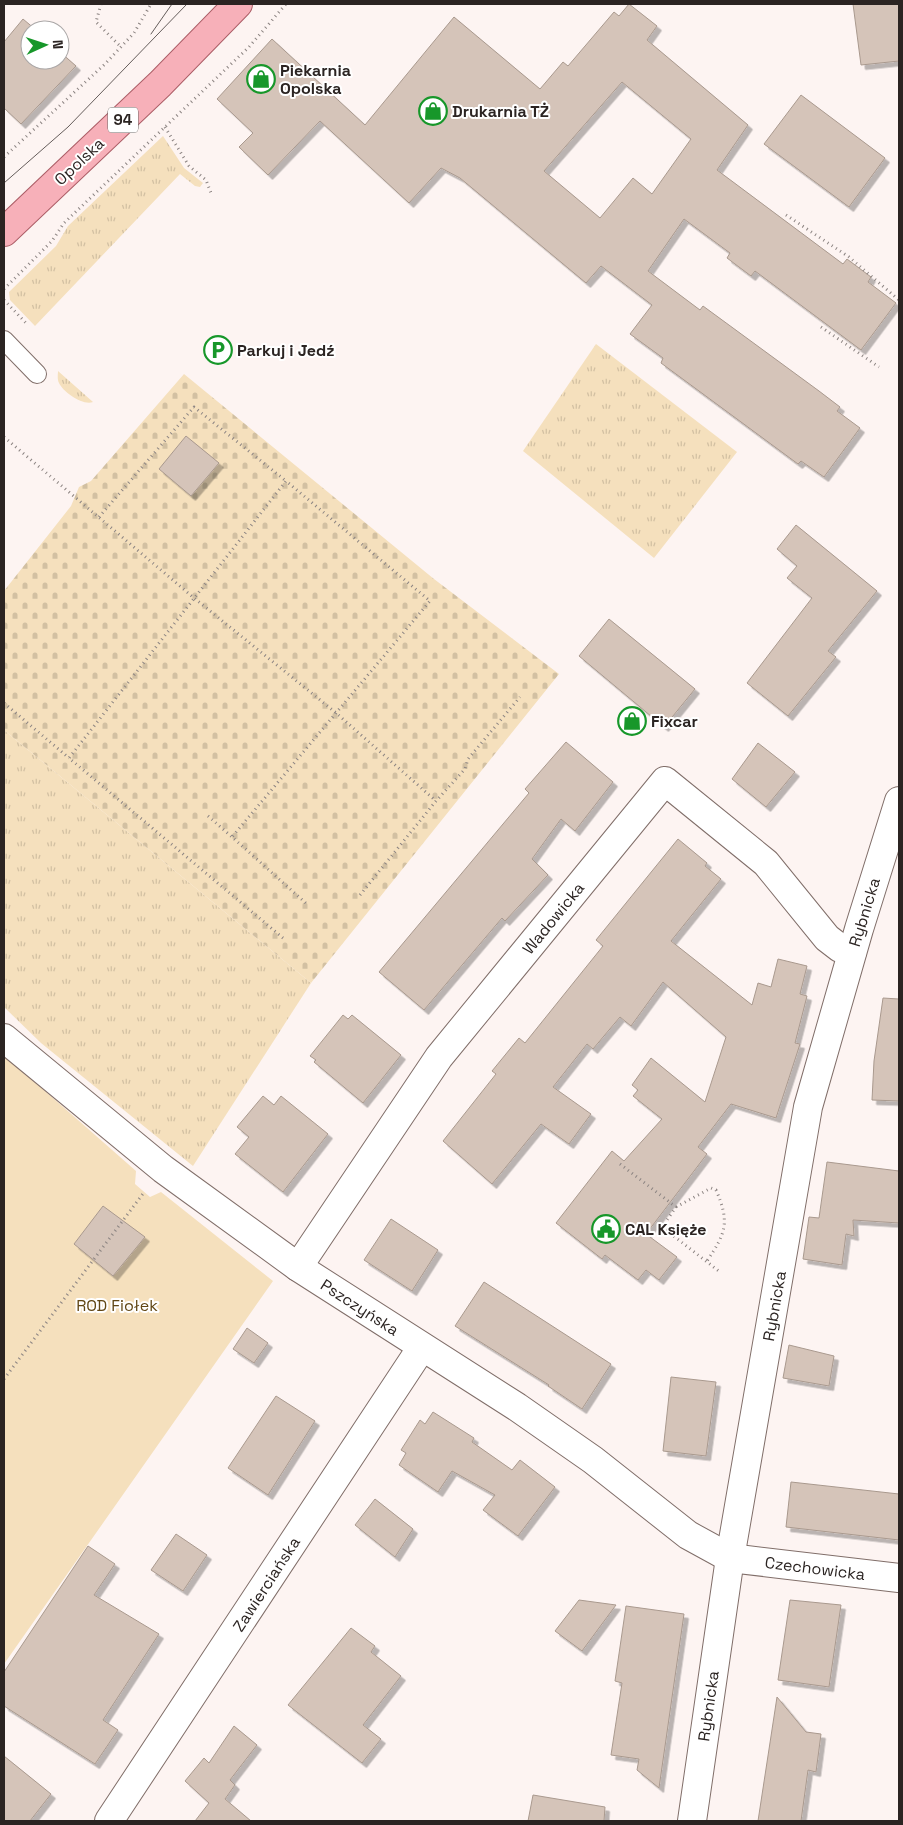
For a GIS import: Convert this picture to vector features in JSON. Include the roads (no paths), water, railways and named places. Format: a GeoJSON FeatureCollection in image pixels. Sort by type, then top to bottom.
{"type":"FeatureCollection","features":[{"type":"Feature","properties":{"kind":"main road","name":"Opolska"},"geometry":{"type":"LineString","coordinates":[[4,232],[160,84],[238,4]]}},
{"type":"Feature","properties":{"kind":"street","name":"Wadowicka"},"geometry":{"type":"LineString","coordinates":[[298,1267],[439,1057],[665,781],[766,863],[827,938],[840,948],[852,952]]}},
{"type":"Feature","properties":{"kind":"street","name":"Rybnicka"},"geometry":{"type":"LineString","coordinates":[[692,1821],[730,1558],[808,1107],[852,952],[899,801]]}},
{"type":"Feature","properties":{"kind":"street","name":"Pszczyńska"},"geometry":{"type":"LineString","coordinates":[[4,1038],[163,1169],[298,1267],[517,1407],[593,1460],[688,1535],[730,1558]]}},
{"type":"Feature","properties":{"kind":"street","name":"Zawierciańska"},"geometry":{"type":"LineString","coordinates":[[109,1821],[422,1346]]}},
{"type":"Feature","properties":{"kind":"street","name":"Czechowicka"},"geometry":{"type":"LineString","coordinates":[[730,1558],[899,1578]]}},
{"type":"Feature","properties":{"kind":"lane"},"geometry":{"type":"LineString","coordinates":[[4,340],[36,374]]}},
{"type":"Feature","properties":{"kind":"tram line"},"geometry":{"type":"LineString","coordinates":[[151,34],[172,4]]}},
{"type":"Feature","properties":{"kind":"tram line"},"geometry":{"type":"LineString","coordinates":[[4,183],[68,127],[187,4]]}},
{"type":"Feature","properties":{"kind":"place","name":"Piekarnia Opolska"},"geometry":{"type":"Point","coordinates":[261,79]}},
{"type":"Feature","properties":{"kind":"place","name":"Drukarnia TŻ"},"geometry":{"type":"Point","coordinates":[433,111]}},
{"type":"Feature","properties":{"kind":"place","name":"Parkuj i Jedź"},"geometry":{"type":"Point","coordinates":[218,350]}},
{"type":"Feature","properties":{"kind":"place","name":"Fixcar"},"geometry":{"type":"Point","coordinates":[632,721]}},
{"type":"Feature","properties":{"kind":"place","name":"CAL Księże"},"geometry":{"type":"Point","coordinates":[606,1229]}},
{"type":"Feature","properties":{"kind":"park label","name":"ROD Fiołek"},"geometry":{"type":"Point","coordinates":[117,1305]}}]}
